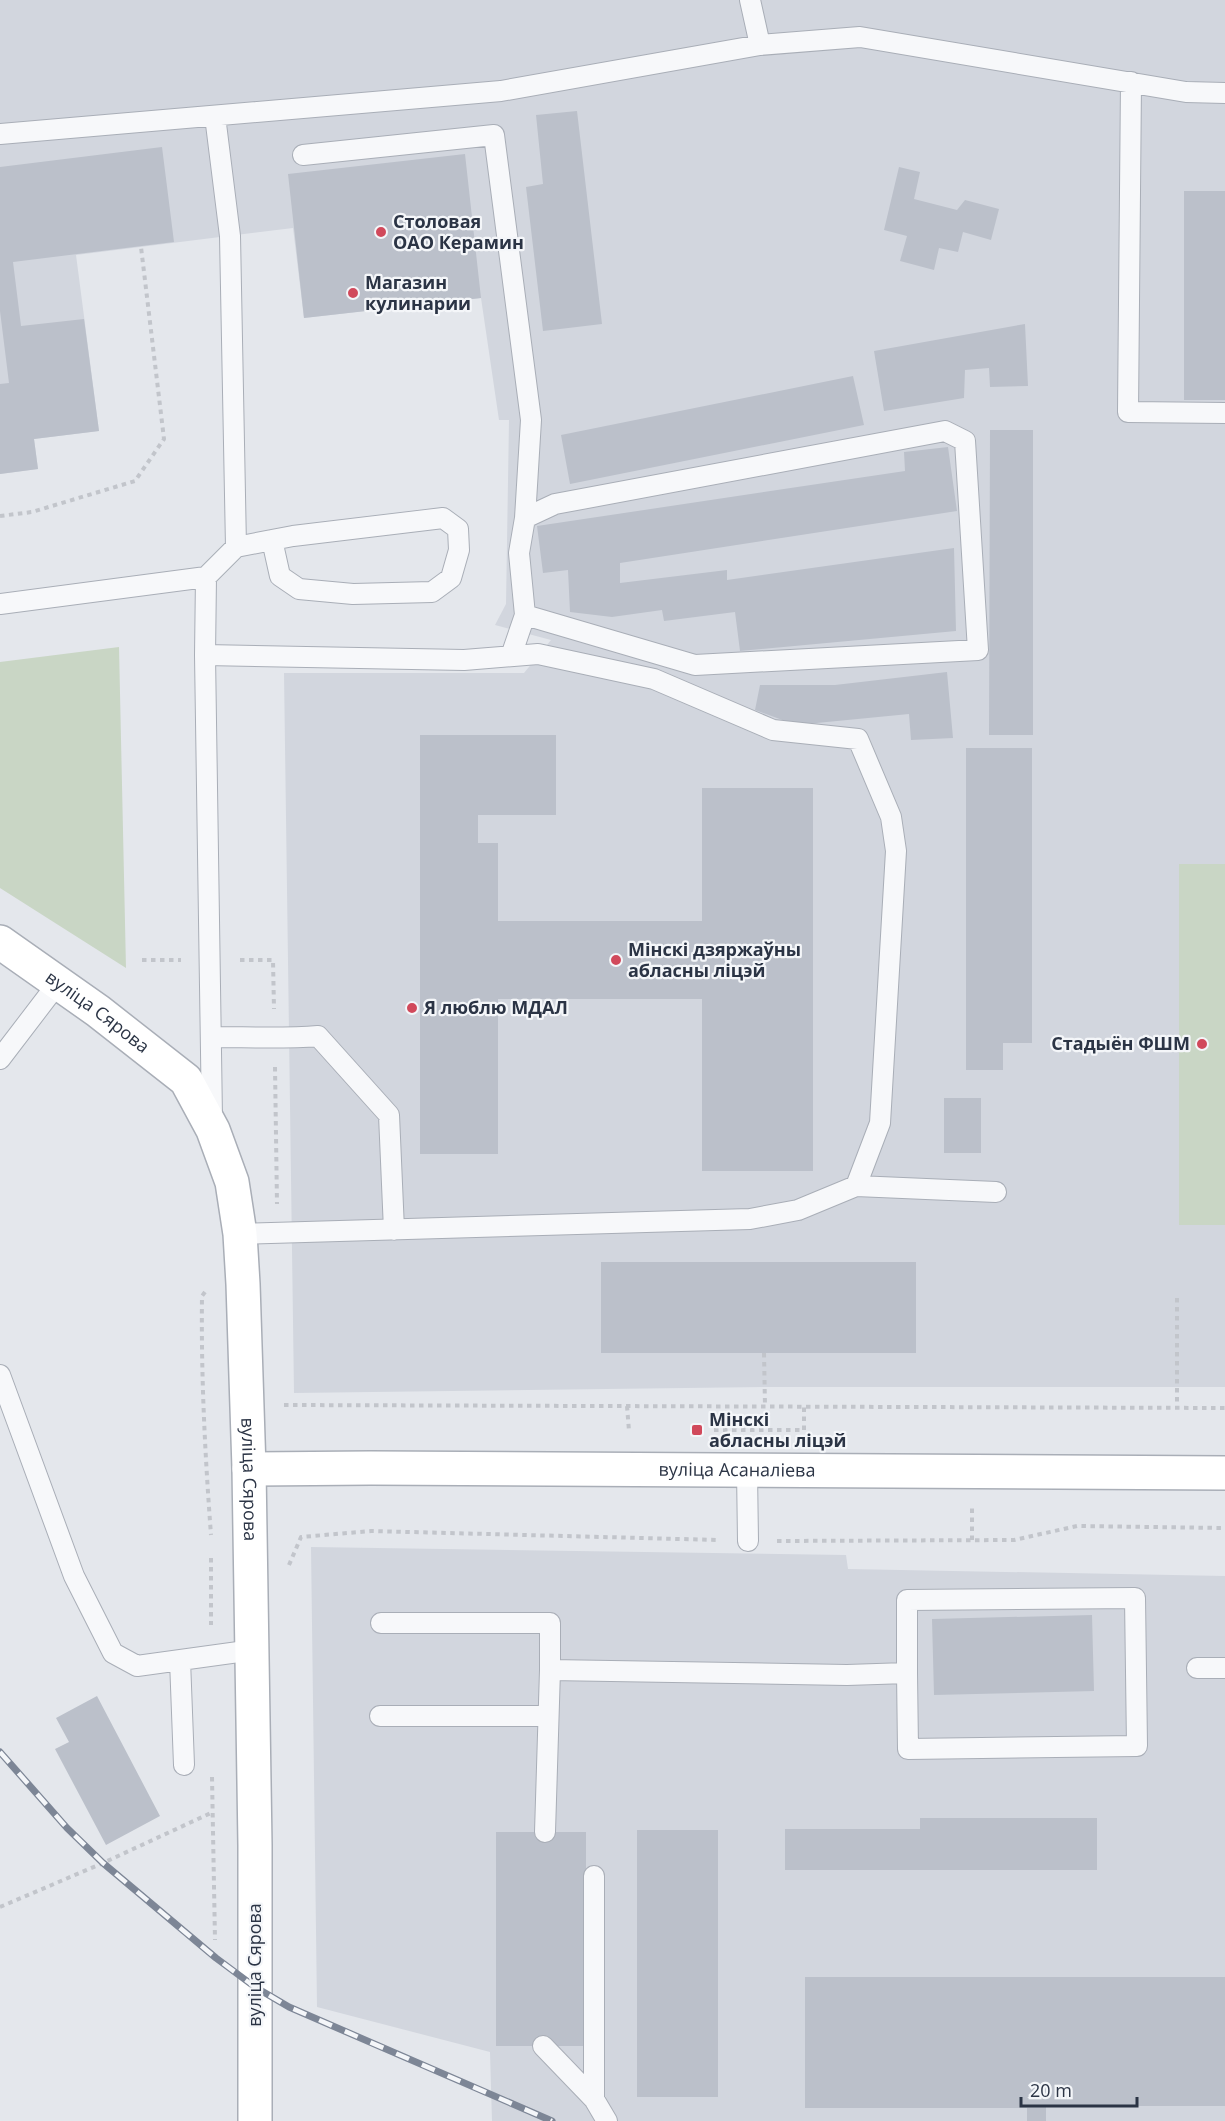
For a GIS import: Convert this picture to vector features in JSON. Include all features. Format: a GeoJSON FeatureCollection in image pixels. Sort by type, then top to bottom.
{"type":"FeatureCollection","features":[{"type":"Feature","properties":{"kind":"street","name":"вуліца Сярова"},"geometry":{"type":"LineString","coordinates":[[0,942],[98,1011],[186,1080],[213,1130],[232,1182],[240,1234],[249,1469],[253,1650],[255,2121]]}},
{"type":"Feature","properties":{"kind":"street","name":"вуліца Асаналіева"},"geometry":{"type":"LineString","coordinates":[[249,1469],[1225,1473]]}},
{"type":"Feature","properties":{"kind":"lane"},"geometry":{"type":"LineString","coordinates":[[750,0],[760,45]]}},
{"type":"Feature","properties":{"kind":"lane"},"geometry":{"type":"LineString","coordinates":[[0,134],[501,91],[760,45],[860,37],[1186,92],[1225,93]]}},
{"type":"Feature","properties":{"kind":"lane"},"geometry":{"type":"LineString","coordinates":[[1131,82],[1128,412],[1225,413]]}},
{"type":"Feature","properties":{"kind":"lane"},"geometry":{"type":"LineString","coordinates":[[214,116],[230,236],[236,547]]}},
{"type":"Feature","properties":{"kind":"lane"},"geometry":{"type":"LineString","coordinates":[[303,156],[494,135],[531,420],[525,518],[519,553],[525,615],[511,656]]}},
{"type":"Feature","properties":{"kind":"lane"},"geometry":{"type":"LineString","coordinates":[[525,518],[555,504],[945,431],[965,441],[978,650],[695,665],[525,615]]}},
{"type":"Feature","properties":{"kind":"lane"},"geometry":{"type":"LineString","coordinates":[[0,604],[206,577],[236,547],[272,540],[443,518],[458,529],[459,550],[451,578],[432,592],[353,594],[299,589],[280,576],[272,540]]}},
{"type":"Feature","properties":{"kind":"lane"},"geometry":{"type":"LineString","coordinates":[[206,577],[205,655],[213,1130]]}},
{"type":"Feature","properties":{"kind":"lane"},"geometry":{"type":"LineString","coordinates":[[205,655],[464,660],[538,654],[654,679],[773,729],[858,739],[891,817],[896,852],[880,1123],[856,1186]]}},
{"type":"Feature","properties":{"kind":"lane"},"geometry":{"type":"LineString","coordinates":[[0,1059],[58,983]]}},
{"type":"Feature","properties":{"kind":"lane"},"geometry":{"type":"LineString","coordinates":[[211,1038],[318,1036],[388,1115],[394,1230]]}},
{"type":"Feature","properties":{"kind":"lane"},"geometry":{"type":"LineString","coordinates":[[240,1234],[750,1219],[798,1210],[856,1186],[996,1192]]}},
{"type":"Feature","properties":{"kind":"lane"},"geometry":{"type":"LineString","coordinates":[[0,1375],[74,1576],[113,1653],[136,1666],[253,1650]]}},
{"type":"Feature","properties":{"kind":"lane"},"geometry":{"type":"LineString","coordinates":[[747,1471],[748,1541]]}},
{"type":"Feature","properties":{"kind":"lane"},"geometry":{"type":"LineString","coordinates":[[1135,1598],[1137,1746],[908,1749],[907,1673],[907,1600],[1135,1598]]}},
{"type":"Feature","properties":{"kind":"lane"},"geometry":{"type":"LineString","coordinates":[[381,1623],[550,1623],[544,1832]]}},
{"type":"Feature","properties":{"kind":"lane"},"geometry":{"type":"LineString","coordinates":[[180,1660],[184,1766]]}},
{"type":"Feature","properties":{"kind":"lane"},"geometry":{"type":"LineString","coordinates":[[1197,1668],[1225,1668]]}},
{"type":"Feature","properties":{"kind":"lane"},"geometry":{"type":"LineString","coordinates":[[550,1670],[825,1675],[907,1673]]}},
{"type":"Feature","properties":{"kind":"lane"},"geometry":{"type":"LineString","coordinates":[[380,1716],[548,1716]]}},
{"type":"Feature","properties":{"kind":"lane"},"geometry":{"type":"LineString","coordinates":[[594,1876],[594,2099]]}},
{"type":"Feature","properties":{"kind":"lane"},"geometry":{"type":"LineString","coordinates":[[543,2046],[594,2099],[607,2121]]}},
{"type":"Feature","properties":{"kind":"path"},"geometry":{"type":"LineString","coordinates":[[0,516],[32,512],[135,481],[164,439],[141,247]]}},
{"type":"Feature","properties":{"kind":"path"},"geometry":{"type":"LineString","coordinates":[[276,1131],[277,1233]]}},
{"type":"Feature","properties":{"kind":"path"},"geometry":{"type":"LineString","coordinates":[[1178,1298],[1178,1408]]}},
{"type":"Feature","properties":{"kind":"path"},"geometry":{"type":"LineString","coordinates":[[202,1325],[204,1450],[211,1537]]}},
{"type":"Feature","properties":{"kind":"path"},"geometry":{"type":"LineString","coordinates":[[764,1353],[765,1406]]}},
{"type":"Feature","properties":{"kind":"path"},"geometry":{"type":"LineString","coordinates":[[280,1405],[1225,1408]]}},
{"type":"Feature","properties":{"kind":"path"},"geometry":{"type":"LineString","coordinates":[[627,1406],[627,1431]]}},
{"type":"Feature","properties":{"kind":"path"},"geometry":{"type":"LineString","coordinates":[[804,1406],[804,1430]]}},
{"type":"Feature","properties":{"kind":"path"},"geometry":{"type":"LineString","coordinates":[[301,1537],[370,1532],[748,1541],[1014,1540],[1077,1526],[1225,1528]]}},
{"type":"Feature","properties":{"kind":"path"},"geometry":{"type":"LineString","coordinates":[[211,1549],[211,1656]]}},
{"type":"Feature","properties":{"kind":"path"},"geometry":{"type":"LineString","coordinates":[[212,1776],[216,1947]]}},
{"type":"Feature","properties":{"kind":"path"},"geometry":{"type":"LineString","coordinates":[[0,1907],[213,1812]]}},
{"type":"Feature","properties":{"kind":"shaded area"},"geometry":{"type":"Polygon","coordinates":[[[0,0],[1225,0],[1225,1387],[765,1387],[294,1393],[284,673],[524,673],[551,640],[495,625],[506,604],[509,420],[499,420],[481,298],[304,318],[293,228],[76,255],[99,431],[34,439],[38,469],[0,474],[0,0]]]}},
{"type":"Feature","properties":{"kind":"shaded area"},"geometry":{"type":"Polygon","coordinates":[[[311,1547],[846,1555],[848,1569],[1225,1576],[1225,2121],[492,2121],[490,2052],[317,2007],[311,1547]]]}},
{"type":"Feature","properties":{"kind":"green space"},"geometry":{"type":"Polygon","coordinates":[[[119,647],[126,968],[0,888],[0,662],[119,647]]]}},
{"type":"Feature","properties":{"kind":"green space","name":"Стадыён ФШМ"},"geometry":{"type":"Polygon","coordinates":[[[1179,864],[1225,864],[1225,1225],[1179,1225],[1179,864]]]}},
{"type":"Feature","properties":{"kind":"building"},"geometry":{"type":"Polygon","coordinates":[[[577,111],[602,324],[543,331],[526,187],[543,184],[536,115],[577,111]]]}},
{"type":"Feature","properties":{"kind":"building"},"geometry":{"type":"Polygon","coordinates":[[[162,147],[174,242],[13,262],[21,326],[84,319],[99,431],[34,439],[38,469],[0,474],[0,384],[9,383],[0,311],[0,167],[162,147]]]}},
{"type":"Feature","properties":{"kind":"building"},"geometry":{"type":"Polygon","coordinates":[[[465,154],[481,298],[304,318],[288,174],[465,154]]]}},
{"type":"Feature","properties":{"kind":"building"},"geometry":{"type":"Polygon","coordinates":[[[899,167],[920,172],[914,199],[957,210],[965,200],[999,209],[991,240],[963,232],[958,252],[939,248],[934,270],[900,261],[907,236],[884,230],[899,167]]]}},
{"type":"Feature","properties":{"kind":"building"},"geometry":{"type":"Polygon","coordinates":[[[1184,191],[1225,191],[1225,400],[1184,400],[1184,191]]]}},
{"type":"Feature","properties":{"kind":"building"},"geometry":{"type":"Polygon","coordinates":[[[1025,324],[1028,386],[990,387],[989,368],[965,370],[964,398],[884,411],[874,351],[1025,324]]]}},
{"type":"Feature","properties":{"kind":"building"},"geometry":{"type":"Polygon","coordinates":[[[853,376],[864,425],[570,484],[561,435],[853,376]]]}},
{"type":"Feature","properties":{"kind":"building"},"geometry":{"type":"Polygon","coordinates":[[[990,430],[1033,430],[1033,735],[989,735],[990,430]]]}},
{"type":"Feature","properties":{"kind":"building"},"geometry":{"type":"Polygon","coordinates":[[[948,447],[957,511],[620,563],[620,583],[727,570],[727,580],[954,548],[956,631],[740,651],[735,612],[664,621],[662,610],[612,617],[570,612],[568,570],[543,573],[537,526],[905,471],[904,452],[948,447]]]}},
{"type":"Feature","properties":{"kind":"building"},"geometry":{"type":"Polygon","coordinates":[[[947,672],[953,738],[911,740],[909,714],[796,725],[755,710],[760,685],[835,685],[947,672]]]}},
{"type":"Feature","properties":{"kind":"building","name":"Мінскі дзяржаўны абласны ліцэй"},"geometry":{"type":"Polygon","coordinates":[[[420,735],[556,735],[556,815],[478,815],[478,843],[498,843],[498,921],[702,921],[702,788],[813,788],[813,1171],[702,1171],[702,999],[498,999],[498,1154],[420,1154],[420,735]]]}},
{"type":"Feature","properties":{"kind":"building"},"geometry":{"type":"Polygon","coordinates":[[[966,748],[1032,748],[1032,1043],[1003,1043],[1003,1070],[966,1070],[966,748]]]}},
{"type":"Feature","properties":{"kind":"building"},"geometry":{"type":"Polygon","coordinates":[[[944,1098],[981,1098],[981,1153],[944,1153],[944,1098]]]}},
{"type":"Feature","properties":{"kind":"building"},"geometry":{"type":"Polygon","coordinates":[[[601,1262],[916,1262],[916,1353],[601,1353],[601,1262]]]}},
{"type":"Feature","properties":{"kind":"building"},"geometry":{"type":"Polygon","coordinates":[[[1092,1615],[1094,1691],[934,1695],[932,1619],[1092,1615]]]}},
{"type":"Feature","properties":{"kind":"building"},"geometry":{"type":"Polygon","coordinates":[[[97,1696],[160,1816],[106,1845],[55,1749],[69,1742],[56,1718],[97,1696]]]}},
{"type":"Feature","properties":{"kind":"building"},"geometry":{"type":"Polygon","coordinates":[[[920,1818],[1097,1818],[1097,1870],[785,1870],[785,1829],[920,1829],[920,1818]]]}},
{"type":"Feature","properties":{"kind":"building"},"geometry":{"type":"Polygon","coordinates":[[[637,1830],[718,1830],[718,2097],[637,2097],[637,1830]]]}},
{"type":"Feature","properties":{"kind":"building"},"geometry":{"type":"Polygon","coordinates":[[[496,1832],[586,1832],[586,2046],[496,2046],[496,1832]]]}},
{"type":"Feature","properties":{"kind":"building"},"geometry":{"type":"Polygon","coordinates":[[[805,1977],[1225,1977],[1225,2106],[1046,2106],[1046,2121],[1027,2121],[1027,2108],[805,2108],[805,1977]]]}},
{"type":"Feature","properties":{"kind":"railway"},"geometry":{"type":"LineString","coordinates":[[0,1752],[67,1828],[103,1863],[216,1958],[255,1987],[289,2007],[552,2121]]}},
{"type":"Feature","properties":{"kind":"place","name":"Столовая ОАО Керамин"},"geometry":{"type":"Point","coordinates":[381,232]}},
{"type":"Feature","properties":{"kind":"place","name":"Магазин кулинарии"},"geometry":{"type":"Point","coordinates":[353,293]}},
{"type":"Feature","properties":{"kind":"place","name":"Мінскі дзяржаўны абласны ліцэй"},"geometry":{"type":"Point","coordinates":[616,960]}},
{"type":"Feature","properties":{"kind":"place","name":"Я люблю МДАЛ"},"geometry":{"type":"Point","coordinates":[412,1008]}},
{"type":"Feature","properties":{"kind":"place","name":"Стадыён ФШМ"},"geometry":{"type":"Point","coordinates":[1202,1044]}},
{"type":"Feature","properties":{"kind":"place","name":"Мінскі абласны ліцэй"},"geometry":{"type":"Point","coordinates":[697,1430]}}]}
